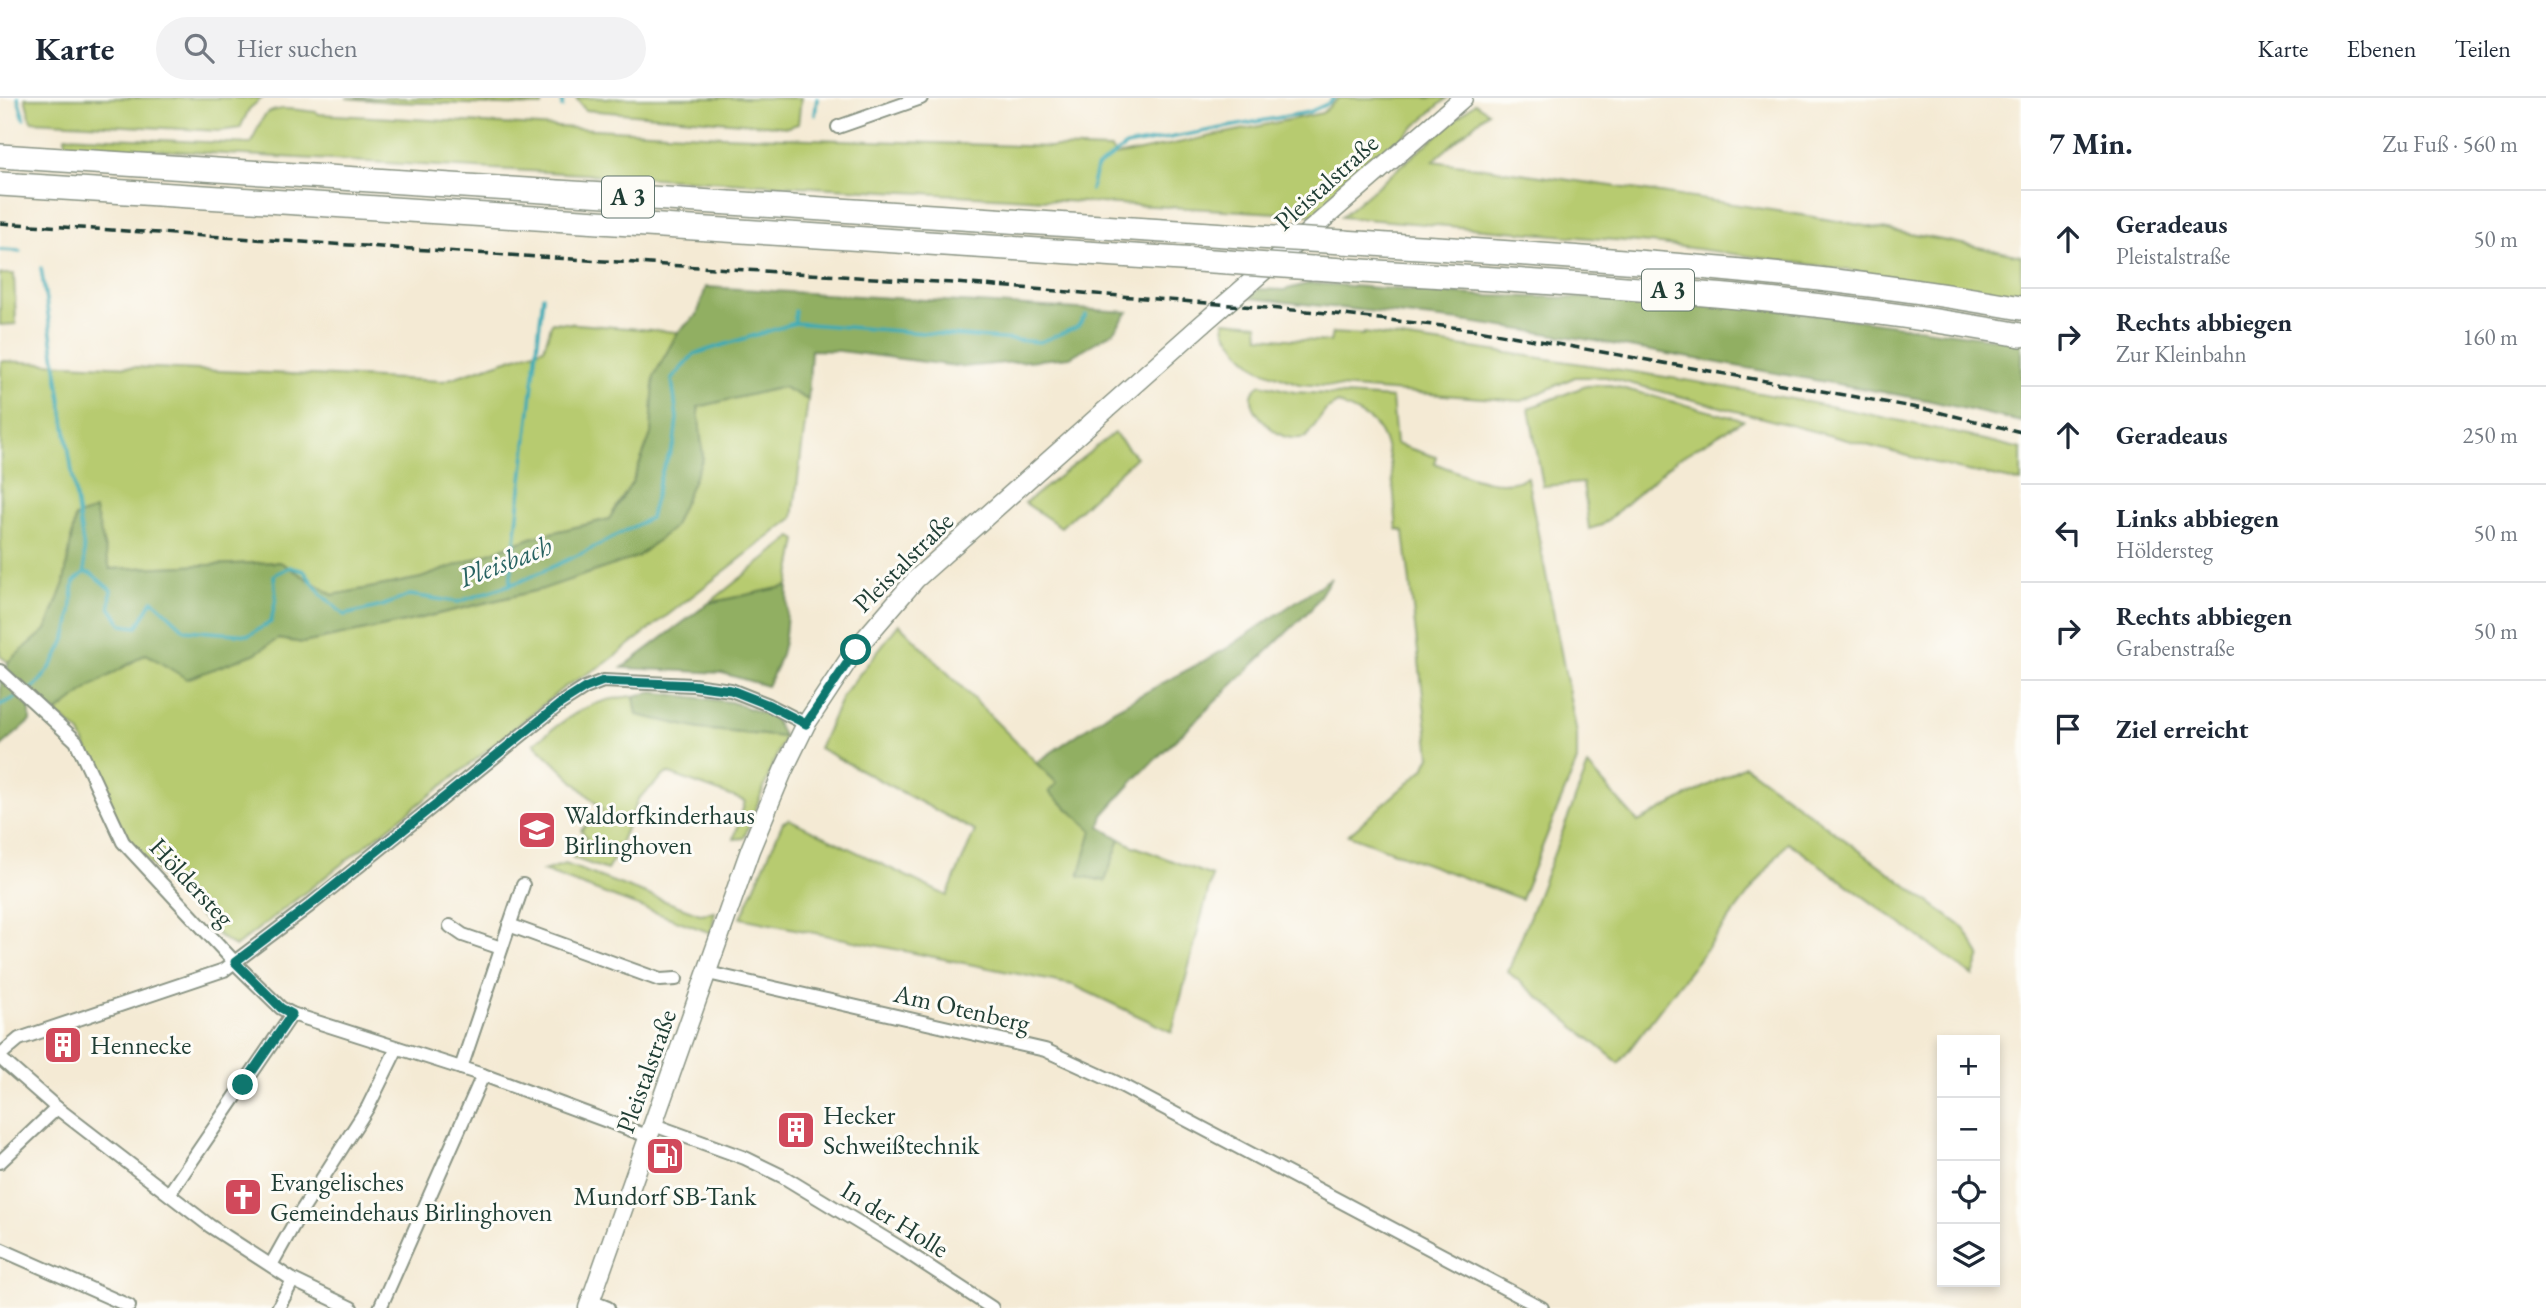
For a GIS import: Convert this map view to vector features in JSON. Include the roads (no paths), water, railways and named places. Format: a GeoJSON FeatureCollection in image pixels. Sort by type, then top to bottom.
{"type":"FeatureCollection","features":[{"type":"Feature","properties":{"kind":"highway","name":"A 3"},"geometry":{"type":"LineString","coordinates":[[0,156],[1343,242],[1767,272],[1894,287],[2021,308]]}},
{"type":"Feature","properties":{"kind":"highway","name":"A 3"},"geometry":{"type":"LineString","coordinates":[[0,184],[1651,288],[1875,311],[2021,335]]}},
{"type":"Feature","properties":{"kind":"main road","name":"Pleistalstraße"},"geometry":{"type":"LineString","coordinates":[[589,1304],[750,850],[806,724],[856,650],[916,579],[1200,326],[1463,98]]}},
{"type":"Feature","properties":{"kind":"street"},"geometry":{"type":"LineString","coordinates":[[838,127],[921,98]]}},
{"type":"Feature","properties":{"kind":"street","name":"Höldersteg"},"geometry":{"type":"LineString","coordinates":[[3,674],[76,741],[123,842],[281,1008],[292,1014],[652,1131]]}},
{"type":"Feature","properties":{"kind":"street"},"geometry":{"type":"LineString","coordinates":[[351,1308],[293,1280],[210,1226],[57,1108],[0,1056],[19,1039],[223,970],[329,890],[560,704],[585,688],[603,681],[693,685],[731,690],[806,724]]}},
{"type":"Feature","properties":{"kind":"street"},"geometry":{"type":"LineString","coordinates":[[461,1068],[523,885]]}},
{"type":"Feature","properties":{"kind":"street"},"geometry":{"type":"LineString","coordinates":[[509,925],[660,980],[676,979]]}},
{"type":"Feature","properties":{"kind":"street"},"geometry":{"type":"LineString","coordinates":[[450,926],[463,935],[501,948]]}},
{"type":"Feature","properties":{"kind":"street","name":"Am Otenberg"},"geometry":{"type":"LineString","coordinates":[[708,973],[1045,1051],[1117,1083],[1542,1308]]}},
{"type":"Feature","properties":{"kind":"street"},"geometry":{"type":"LineString","coordinates":[[169,1194],[292,1014]]}},
{"type":"Feature","properties":{"kind":"street"},"geometry":{"type":"LineString","coordinates":[[271,1265],[299,1215],[368,1107],[397,1048]]}},
{"type":"Feature","properties":{"kind":"street"},"geometry":{"type":"LineString","coordinates":[[380,1308],[483,1075]]}},
{"type":"Feature","properties":{"kind":"street"},"geometry":{"type":"LineString","coordinates":[[0,1162],[57,1108]]}},
{"type":"Feature","properties":{"kind":"street","name":"In der Holle"},"geometry":{"type":"LineString","coordinates":[[652,1131],[745,1158],[782,1176],[899,1247],[992,1308]]}},
{"type":"Feature","properties":{"kind":"street"},"geometry":{"type":"LineString","coordinates":[[0,1249],[129,1306]]}},
{"type":"Feature","properties":{"kind":"street"},"geometry":{"type":"LineString","coordinates":[[278,1308],[293,1280]]}},
{"type":"Feature","properties":{"kind":"street"},"geometry":{"type":"LineString","coordinates":[[589,1304],[608,1308]]}},
{"type":"Feature","properties":{"kind":"waterway"},"geometry":{"type":"LineString","coordinates":[[18,98],[24,119]]}},
{"type":"Feature","properties":{"kind":"waterway"},"geometry":{"type":"LineString","coordinates":[[562,107],[563,98]]}},
{"type":"Feature","properties":{"kind":"waterway"},"geometry":{"type":"LineString","coordinates":[[815,115],[817,98]]}},
{"type":"Feature","properties":{"kind":"waterway","name":"Pleisbach"},"geometry":{"type":"LineString","coordinates":[[1091,190],[1096,168],[1126,146],[1309,112],[1334,98]]}},
{"type":"Feature","properties":{"kind":"waterway"},"geometry":{"type":"LineString","coordinates":[[0,250],[20,251]]}},
{"type":"Feature","properties":{"kind":"waterway"},"geometry":{"type":"LineString","coordinates":[[41,268],[85,572]]}},
{"type":"Feature","properties":{"kind":"waterway"},"geometry":{"type":"LineString","coordinates":[[510,585],[543,296]]}},
{"type":"Feature","properties":{"kind":"waterway"},"geometry":{"type":"LineString","coordinates":[[795,311],[795,323]]}},
{"type":"Feature","properties":{"kind":"waterway","name":"Pleisbach"},"geometry":{"type":"LineString","coordinates":[[28,691],[41,680],[59,652],[69,626],[74,582],[85,572],[92,574],[111,590],[110,607],[122,625],[137,627],[153,600],[185,630],[249,635],[271,622],[276,598],[274,575],[290,567],[304,571],[321,594],[344,615],[382,606],[410,595],[458,602],[521,581],[589,550],[650,518],[662,471],[674,444],[677,418],[672,379],[694,354],[795,323],[1040,342],[1077,327],[1086,315]]}},
{"type":"Feature","properties":{"kind":"waterway","name":"Pleisbach"},"geometry":{"type":"LineString","coordinates":[[0,705],[21,695]]}},
{"type":"Feature","properties":{"kind":"railway"},"geometry":{"type":"LineString","coordinates":[[0,223],[984,285],[1317,312],[1478,330],[1929,410],[2021,432]]}},
{"type":"Feature","properties":{"kind":"place","name":"Waldorfkinderhaus Birlinghoven"},"geometry":{"type":"Point","coordinates":[537,830]}},
{"type":"Feature","properties":{"kind":"place","name":"Hennecke"},"geometry":{"type":"Point","coordinates":[63,1045]}},
{"type":"Feature","properties":{"kind":"place","name":"Hecker Schweißtechnik"},"geometry":{"type":"Point","coordinates":[796,1130]}},
{"type":"Feature","properties":{"kind":"place","name":"Mundorf SB-Tank"},"geometry":{"type":"Point","coordinates":[665,1156]}},
{"type":"Feature","properties":{"kind":"place","name":"Evangelisches Gemeindehaus Birlinghoven"},"geometry":{"type":"Point","coordinates":[243,1197]}}]}
